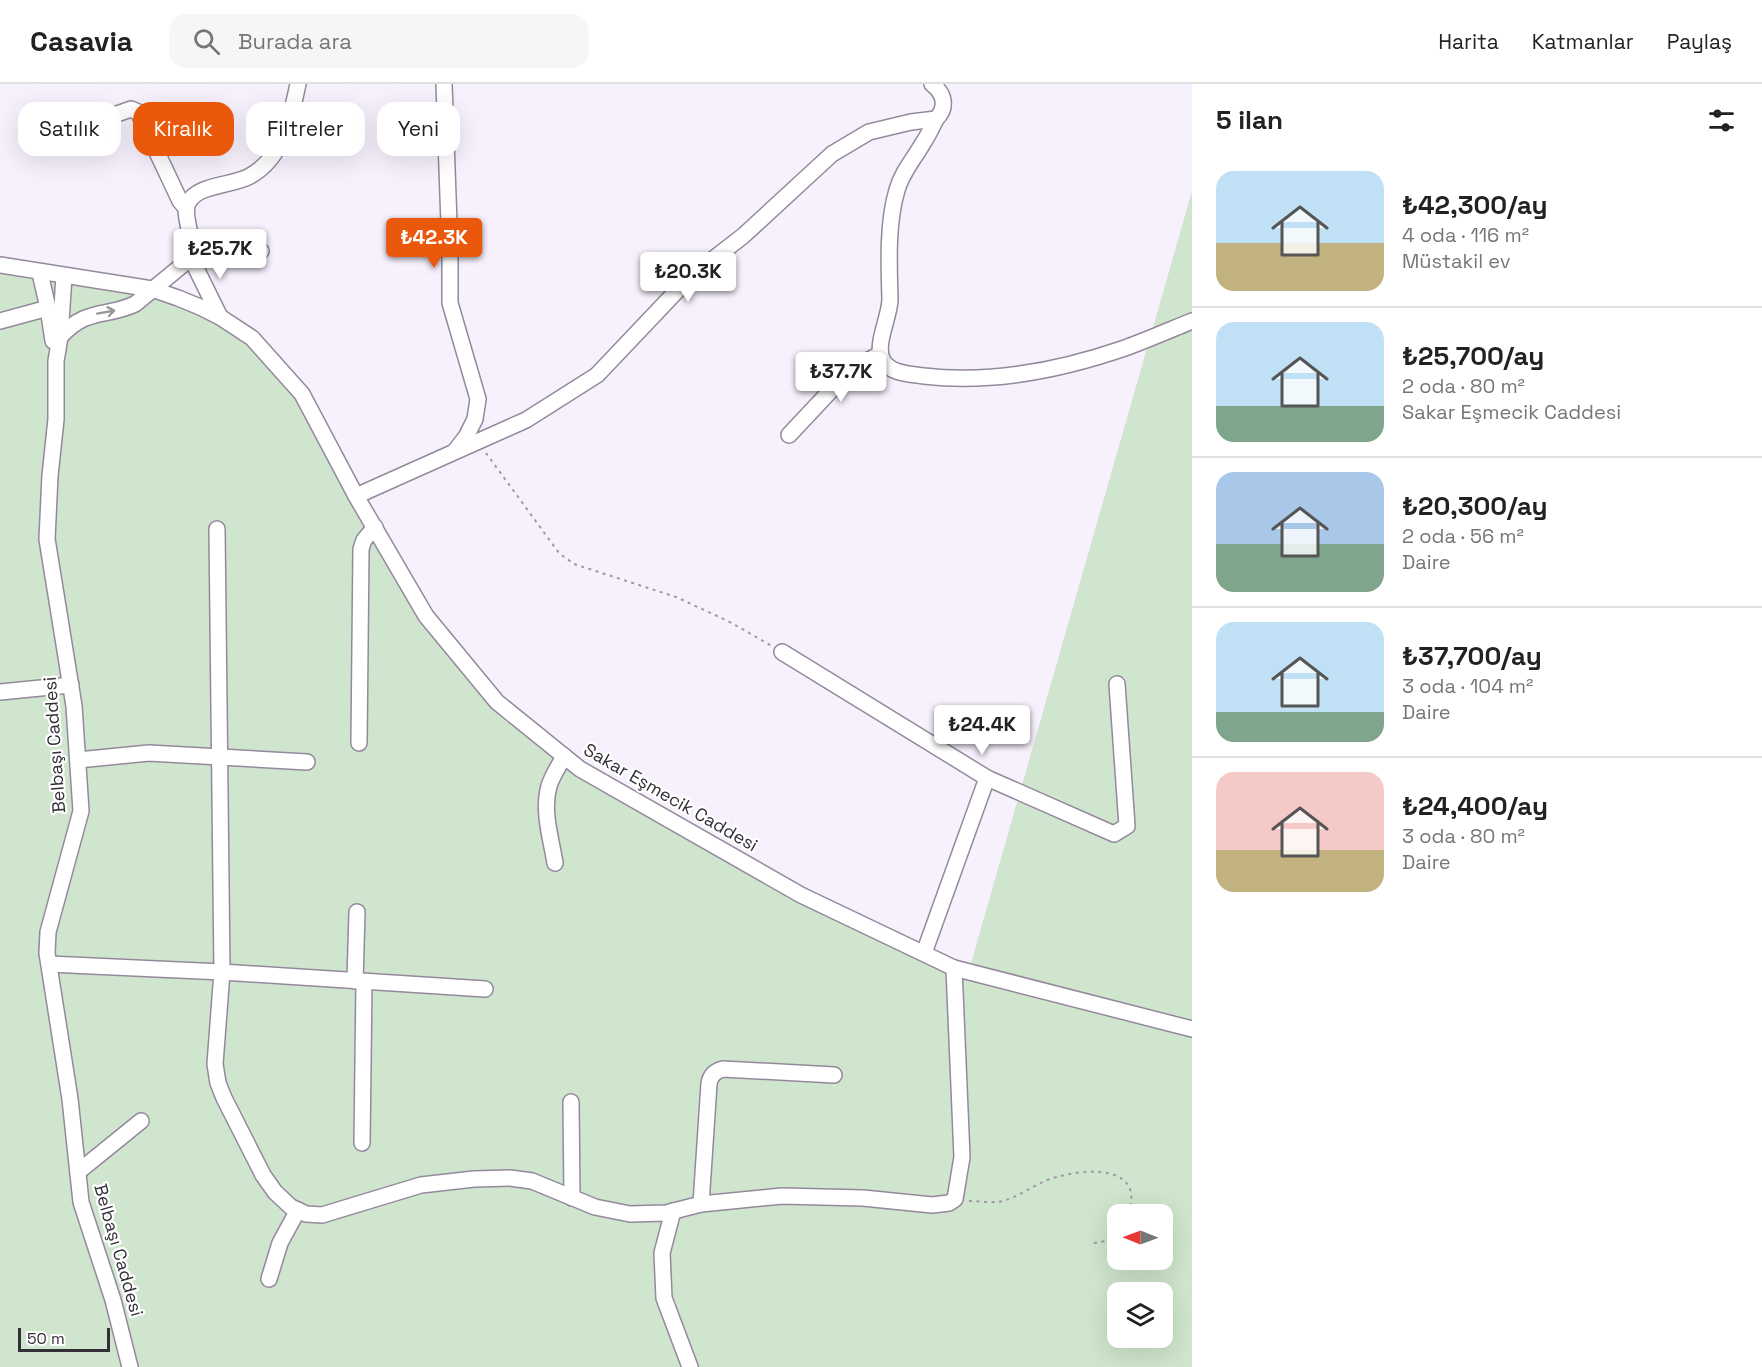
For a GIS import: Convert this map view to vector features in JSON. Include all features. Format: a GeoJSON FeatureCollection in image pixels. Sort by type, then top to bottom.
{"type":"FeatureCollection","features":[{"type":"Feature","properties":{"kind":"street"},"geometry":{"type":"LineString","coordinates":[[444,84],[450,303],[478,399],[475,419],[466,437],[453,453]]}},
{"type":"Feature","properties":{"kind":"street"},"geometry":{"type":"LineString","coordinates":[[932,84],[939,91],[944,103],[943,109],[908,165],[897,190],[890,235],[890,307],[880,346],[880,354],[888,367],[904,374],[941,378],[999,376],[1059,368],[1125,348],[1192,321]]}},
{"type":"Feature","properties":{"kind":"street"},"geometry":{"type":"LineString","coordinates":[[186,208],[193,196],[203,190],[250,176],[274,154],[284,138],[293,86]]}},
{"type":"Feature","properties":{"kind":"street"},"geometry":{"type":"LineString","coordinates":[[121,113],[131,109],[138,112],[180,201],[186,208],[191,251],[220,317]]}},
{"type":"Feature","properties":{"kind":"street"},"geometry":{"type":"LineString","coordinates":[[356,496],[526,420],[597,375],[690,277],[743,236],[832,154],[869,132],[911,122],[936,119]]}},
{"type":"Feature","properties":{"kind":"street"},"geometry":{"type":"LineString","coordinates":[[60,337],[84,318],[126,309],[144,298],[191,251],[213,242],[261,251]]}},
{"type":"Feature","properties":{"kind":"street","name":"Sakar Eşmecik Caddesi"},"geometry":{"type":"LineString","coordinates":[[0,265],[152,289],[220,317],[252,338],[302,394],[356,496],[426,616],[496,702],[580,769],[801,895],[954,968],[1192,1029]]}},
{"type":"Feature","properties":{"kind":"street","name":"Belbaşı Caddesi"},"geometry":{"type":"LineString","coordinates":[[40,273],[56,361],[56,419],[47,539],[74,706],[81,811],[48,932],[47,953],[70,1099],[81,1202],[113,1300],[130,1367]]}},
{"type":"Feature","properties":{"kind":"street","name":"Belbaşı Caddesi"},"geometry":{"type":"LineString","coordinates":[[56,361],[64,276]]}},
{"type":"Feature","properties":{"kind":"street"},"geometry":{"type":"LineString","coordinates":[[0,321],[48,308]]}},
{"type":"Feature","properties":{"kind":"street"},"geometry":{"type":"LineString","coordinates":[[789,435],[850,370],[880,354]]}},
{"type":"Feature","properties":{"kind":"street"},"geometry":{"type":"LineString","coordinates":[[359,743],[361,549],[364,540],[375,527]]}},
{"type":"Feature","properties":{"kind":"street"},"geometry":{"type":"LineString","coordinates":[[217,529],[222,972],[215,1064],[218,1083],[224,1098],[263,1174],[275,1192],[291,1207],[306,1214],[322,1215],[421,1185],[474,1179],[510,1178],[532,1182],[595,1208],[630,1214],[666,1214],[701,1204],[782,1196],[863,1198],[932,1205],[953,1202],[957,1196],[962,1157],[954,968]]}},
{"type":"Feature","properties":{"kind":"street"},"geometry":{"type":"LineString","coordinates":[[782,652],[987,778],[1114,834],[1126,825],[1117,684]]}},
{"type":"Feature","properties":{"kind":"street"},"geometry":{"type":"LineString","coordinates":[[0,692],[70,686]]}},
{"type":"Feature","properties":{"kind":"street"},"geometry":{"type":"LineString","coordinates":[[78,760],[148,753],[307,762]]}},
{"type":"Feature","properties":{"kind":"street"},"geometry":{"type":"LineString","coordinates":[[555,863],[547,799],[549,784],[564,756]]}},
{"type":"Feature","properties":{"kind":"street"},"geometry":{"type":"LineString","coordinates":[[924,953],[987,778]]}},
{"type":"Feature","properties":{"kind":"street"},"geometry":{"type":"LineString","coordinates":[[357,912],[362,1143]]}},
{"type":"Feature","properties":{"kind":"street"},"geometry":{"type":"LineString","coordinates":[[49,964],[222,972],[486,990]]}},
{"type":"Feature","properties":{"kind":"street"},"geometry":{"type":"LineString","coordinates":[[701,1204],[709,1084],[715,1072],[723,1069],[834,1075]]}},
{"type":"Feature","properties":{"kind":"street"},"geometry":{"type":"LineString","coordinates":[[571,1102],[572,1198]]}},
{"type":"Feature","properties":{"kind":"street"},"geometry":{"type":"LineString","coordinates":[[78,1172],[141,1121]]}},
{"type":"Feature","properties":{"kind":"street"},"geometry":{"type":"LineString","coordinates":[[270,1279],[280,1244],[298,1210]]}},
{"type":"Feature","properties":{"kind":"street"},"geometry":{"type":"LineString","coordinates":[[673,1211],[662,1253],[664,1298],[690,1367]]}},
{"type":"Feature","properties":{"kind":"path"},"geometry":{"type":"LineString","coordinates":[[478,442],[559,553],[573,564],[676,597],[728,621],[782,652]]}},
{"type":"Feature","properties":{"kind":"path"},"geometry":{"type":"LineString","coordinates":[[953,1202],[1004,1201],[1054,1177],[1080,1172],[1118,1175],[1130,1188],[1132,1204]]}},
{"type":"Feature","properties":{"kind":"path"},"geometry":{"type":"LineString","coordinates":[[1094,1243],[1107,1240]]}},
{"type":"Feature","properties":{"kind":"green space"},"geometry":{"type":"Polygon","coordinates":[[[1192,191],[1192,1367],[0,1367],[0,265],[116,281],[227,324],[285,377],[415,595],[517,719],[683,829],[969,970],[1192,191]]]}}]}
